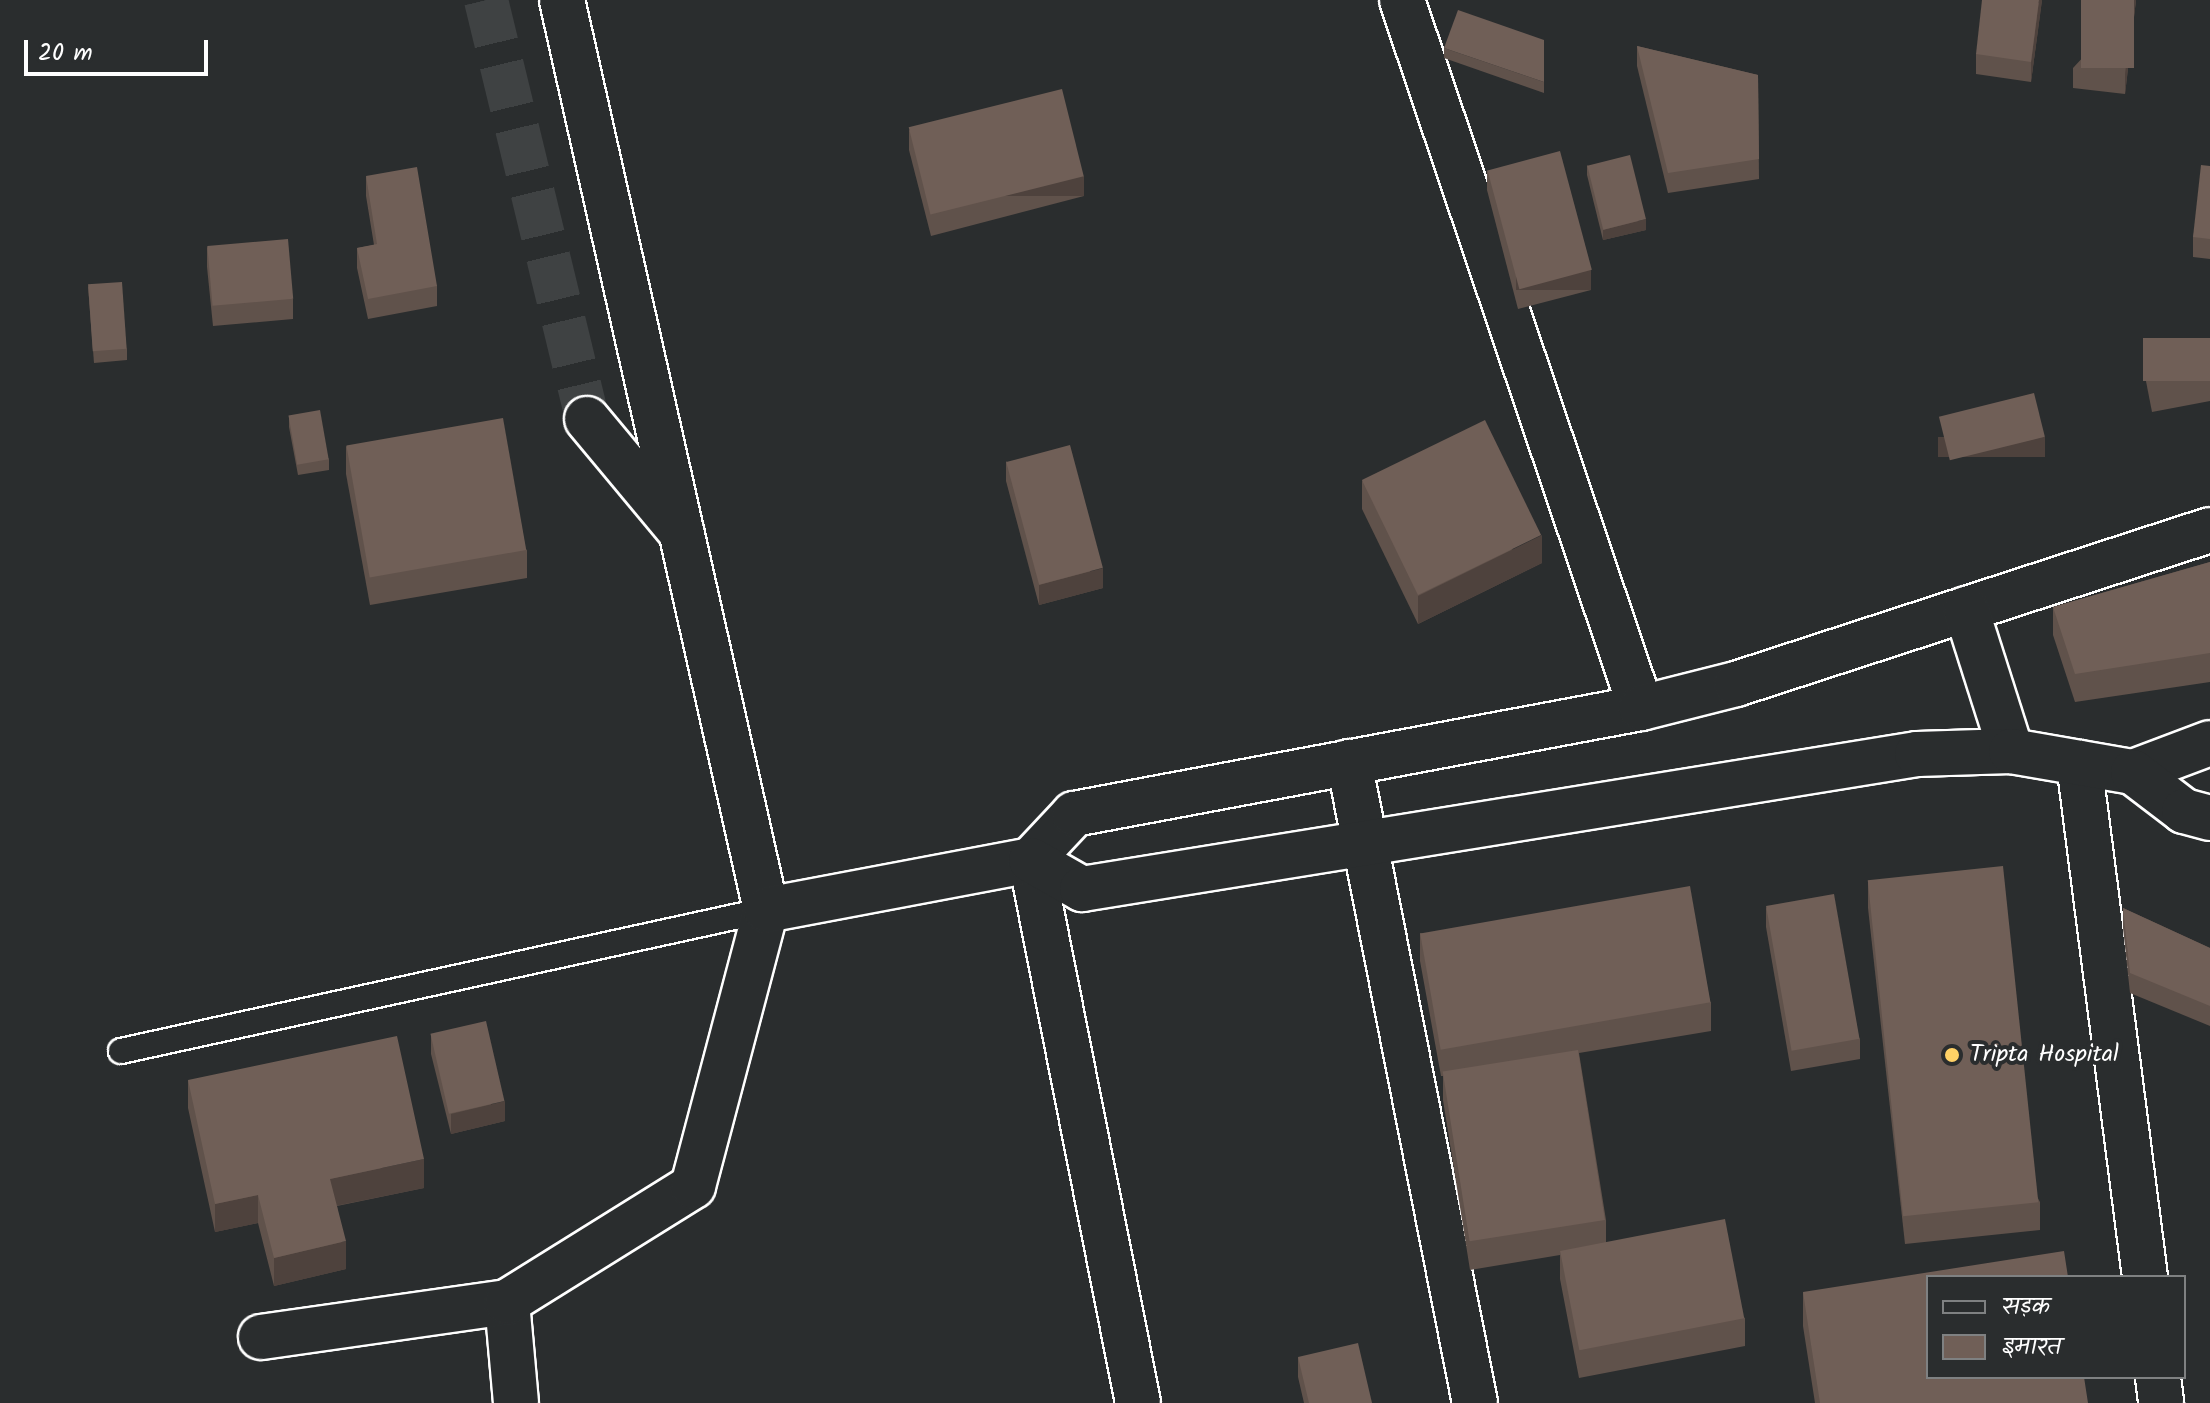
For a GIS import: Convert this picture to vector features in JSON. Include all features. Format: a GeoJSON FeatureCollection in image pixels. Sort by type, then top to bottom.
{"type":"FeatureCollection","features":[{"type":"Feature","properties":{"kind":"main road"},"geometry":{"type":"LineString","coordinates":[[261,1337],[507,1302],[693,1186],[766,910],[562,0]]}},
{"type":"Feature","properties":{"kind":"main road"},"geometry":{"type":"LineString","coordinates":[[1402,0],[1641,708]]}},
{"type":"Feature","properties":{"kind":"main road"},"geometry":{"type":"LineString","coordinates":[[587,419],[681,532]]}},
{"type":"Feature","properties":{"kind":"main road"},"geometry":{"type":"LineString","coordinates":[[766,910],[1031,860],[1074,814],[1641,708],[1736,684],[2210,530]]}},
{"type":"Feature","properties":{"kind":"main road"},"geometry":{"type":"LineString","coordinates":[[1966,609],[2011,751]]}},
{"type":"Feature","properties":{"kind":"main road"},"geometry":{"type":"LineString","coordinates":[[2133,772],[2210,743]]}},
{"type":"Feature","properties":{"kind":"main road"},"geometry":{"type":"LineString","coordinates":[[1031,860],[1082,889],[1917,754],[2011,751],[2133,772],[2184,811],[2210,818]]}},
{"type":"Feature","properties":{"kind":"main road"},"geometry":{"type":"LineString","coordinates":[[1349,762],[1475,1403]]}},
{"type":"Feature","properties":{"kind":"main road"},"geometry":{"type":"LineString","coordinates":[[2079,763],[2145,1275]]}},
{"type":"Feature","properties":{"kind":"main road"},"geometry":{"type":"LineString","coordinates":[[1031,860],[1138,1403]]}},
{"type":"Feature","properties":{"kind":"main road"},"geometry":{"type":"LineString","coordinates":[[507,1302],[516,1403]]}},
{"type":"Feature","properties":{"kind":"main road"},"geometry":{"type":"LineString","coordinates":[[2158,1379],[2161,1403]]}},
{"type":"Feature","properties":{"kind":"lane"},"geometry":{"type":"LineString","coordinates":[[121,1051],[766,910]]}},
{"type":"Feature","properties":{"kind":"building"},"geometry":{"type":"Polygon","coordinates":[[[1982,0],[2039,0],[2031,62],[1976,54],[1982,0]]]}},
{"type":"Feature","properties":{"kind":"building"},"geometry":{"type":"Polygon","coordinates":[[[2081,0],[2134,0],[2134,68],[2081,68],[2081,0]]]}},
{"type":"Feature","properties":{"kind":"building"},"geometry":{"type":"Polygon","coordinates":[[[1458,10],[1544,40],[1544,82],[1444,48],[1458,10]]]}},
{"type":"Feature","properties":{"kind":"building"},"geometry":{"type":"Polygon","coordinates":[[[1637,46],[1758,75],[1759,159],[1668,173],[1637,46]]]}},
{"type":"Feature","properties":{"kind":"building"},"geometry":{"type":"Polygon","coordinates":[[[1062,89],[1084,176],[930,215],[909,127],[1062,89]]]}},
{"type":"Feature","properties":{"kind":"building"},"geometry":{"type":"Polygon","coordinates":[[[1560,151],[1592,270],[1519,289],[1488,170],[1560,151]]]}},
{"type":"Feature","properties":{"kind":"building"},"geometry":{"type":"Polygon","coordinates":[[[1630,155],[1646,219],[1603,230],[1587,166],[1630,155]]]}},
{"type":"Feature","properties":{"kind":"building"},"geometry":{"type":"Polygon","coordinates":[[[2201,165],[2210,166],[2210,239],[2193,237],[2201,165]]]}},
{"type":"Feature","properties":{"kind":"building"},"geometry":{"type":"Polygon","coordinates":[[[417,167],[437,286],[368,299],[357,248],[377,244],[366,176],[417,167]]]}},
{"type":"Feature","properties":{"kind":"building"},"geometry":{"type":"Polygon","coordinates":[[[288,239],[293,299],[213,306],[207,246],[288,239]]]}},
{"type":"Feature","properties":{"kind":"building"},"geometry":{"type":"Polygon","coordinates":[[[122,282],[127,349],[93,351],[88,284],[122,282]]]}},
{"type":"Feature","properties":{"kind":"building"},"geometry":{"type":"Polygon","coordinates":[[[2143,338],[2210,338],[2210,381],[2143,381],[2143,338]]]}},
{"type":"Feature","properties":{"kind":"building"},"geometry":{"type":"Polygon","coordinates":[[[2034,393],[2045,437],[1950,460],[1939,417],[2034,393]]]}},
{"type":"Feature","properties":{"kind":"building"},"geometry":{"type":"Polygon","coordinates":[[[320,410],[329,459],[297,465],[288,416],[320,410]]]}},
{"type":"Feature","properties":{"kind":"building"},"geometry":{"type":"Polygon","coordinates":[[[503,418],[526,550],[370,578],[346,446],[503,418]]]}},
{"type":"Feature","properties":{"kind":"building"},"geometry":{"type":"Polygon","coordinates":[[[1485,420],[1541,535],[1418,595],[1362,480],[1485,420]]]}},
{"type":"Feature","properties":{"kind":"building"},"geometry":{"type":"Polygon","coordinates":[[[1070,445],[1103,568],[1039,585],[1006,462],[1070,445]]]}},
{"type":"Feature","properties":{"kind":"building"},"geometry":{"type":"Polygon","coordinates":[[[2210,562],[2210,653],[2075,674],[2053,607],[2210,562]]]}},
{"type":"Feature","properties":{"kind":"building"},"geometry":{"type":"Polygon","coordinates":[[[2003,866],[2038,1202],[1903,1216],[1868,880],[2003,866]]]}},
{"type":"Feature","properties":{"kind":"building"},"geometry":{"type":"Polygon","coordinates":[[[1690,886],[1710,1002],[1441,1050],[1420,934],[1690,886]]]}},
{"type":"Feature","properties":{"kind":"building"},"geometry":{"type":"Polygon","coordinates":[[[1834,894],[1860,1039],[1792,1051],[1766,906],[1834,894]]]}},
{"type":"Feature","properties":{"kind":"building"},"geometry":{"type":"Polygon","coordinates":[[[2123,908],[2210,948],[2210,1006],[2130,973],[2123,908]]]}},
{"type":"Feature","properties":{"kind":"building"},"geometry":{"type":"Polygon","coordinates":[[[486,1021],[504,1101],[449,1114],[430,1034],[486,1021]]]}},
{"type":"Feature","properties":{"kind":"building"},"geometry":{"type":"Polygon","coordinates":[[[397,1036],[424,1159],[330,1179],[346,1241],[274,1258],[258,1195],[215,1204],[188,1080],[397,1036]]]}},
{"type":"Feature","properties":{"kind":"building"},"geometry":{"type":"Polygon","coordinates":[[[1578,1050],[1605,1220],[1470,1241],[1443,1071],[1578,1050]]]}},
{"type":"Feature","properties":{"kind":"building"},"geometry":{"type":"Polygon","coordinates":[[[1725,1219],[1744,1318],[1579,1350],[1560,1251],[1725,1219]]]}},
{"type":"Feature","properties":{"kind":"building"},"geometry":{"type":"Polygon","coordinates":[[[2064,1251],[2068,1275],[1926,1275],[1926,1379],[2084,1379],[2088,1403],[1820,1403],[1803,1292],[2064,1251]]]}},
{"type":"Feature","properties":{"kind":"building"},"geometry":{"type":"Polygon","coordinates":[[[1358,1343],[1372,1403],[1309,1403],[1298,1357],[1358,1343]]]}},
{"type":"Feature","properties":{"kind":"tunnel"},"geometry":{"type":"LineString","coordinates":[[486,0],[587,419]]}},
{"type":"Feature","properties":{"kind":"place","name":"Tripta Hospital"},"geometry":{"type":"Point","coordinates":[1952,1055]}}]}
